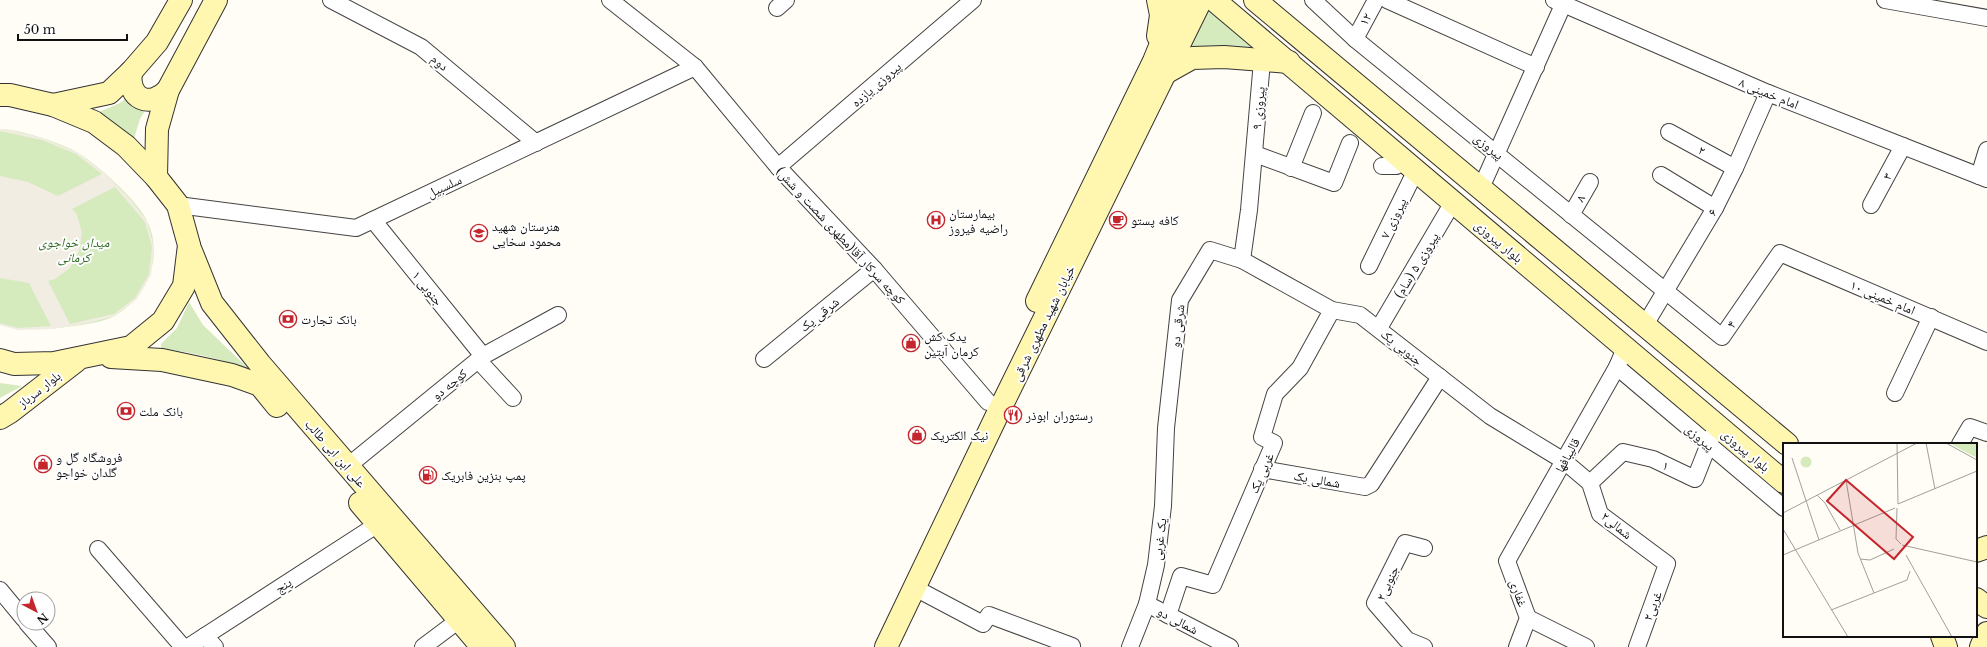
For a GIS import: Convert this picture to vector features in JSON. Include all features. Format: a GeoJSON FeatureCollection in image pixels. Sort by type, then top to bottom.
{"type":"FeatureCollection","features":[{"type":"Feature","properties":{"kind":"main road"},"geometry":{"type":"LineString","coordinates":[[53,105],[109,93],[131,72],[157,42],[181,0]]}},
{"type":"Feature","properties":{"kind":"main road"},"geometry":{"type":"LineString","coordinates":[[156,177],[157,129],[168,90],[216,0]]}},
{"type":"Feature","properties":{"kind":"main road"},"geometry":{"type":"LineString","coordinates":[[1158,0],[1161,15],[1160,66],[1192,58],[1224,57],[1293,65],[1305,42]]}},
{"type":"Feature","properties":{"kind":"main road","name":"خیابان شهید مطهری شرقی"},"geometry":{"type":"LineString","coordinates":[[886,647],[999,411],[1160,66],[1179,0]]}},
{"type":"Feature","properties":{"kind":"main road","name":"خیابان شهید مطهری شرقی"},"geometry":{"type":"LineString","coordinates":[[871,647],[988,402],[1160,66],[1201,0]]}},
{"type":"Feature","properties":{"kind":"main road","name":"بلوار پیروزی"},"geometry":{"type":"LineString","coordinates":[[1214,0],[1293,65],[1400,165],[1453,202],[1625,348],[1713,435],[1783,481]]}},
{"type":"Feature","properties":{"kind":"main road"},"geometry":{"type":"LineString","coordinates":[[1255,0],[1786,443]]}},
{"type":"Feature","properties":{"kind":"main road"},"geometry":{"type":"LineString","coordinates":[[1274,0],[1305,42]]}},
{"type":"Feature","properties":{"kind":"main road"},"geometry":{"type":"LineString","coordinates":[[131,72],[129,82],[133,92],[141,99],[151,101],[161,98],[168,90]]}},
{"type":"Feature","properties":{"kind":"main road"},"geometry":{"type":"LineString","coordinates":[[0,95],[10,95],[53,105],[94,122],[126,146],[156,177],[178,205],[189,245],[184,286],[163,321],[130,347],[54,363],[14,364],[0,360]]}},
{"type":"Feature","properties":{"kind":"main road","name":"علی ابن ابی طالب"},"geometry":{"type":"LineString","coordinates":[[189,245],[212,302],[260,364],[504,647]]}},
{"type":"Feature","properties":{"kind":"main road","name":"علی ابن ابی طالب"},"geometry":{"type":"LineString","coordinates":[[85,357],[162,360],[232,375],[260,385],[482,647]]}},
{"type":"Feature","properties":{"kind":"main road","name":"بلوار سرباز"},"geometry":{"type":"LineString","coordinates":[[0,418],[85,357]]}},
{"type":"Feature","properties":{"kind":"main road"},"geometry":{"type":"LineString","coordinates":[[1977,551],[1987,547]]}},
{"type":"Feature","properties":{"kind":"main road"},"geometry":{"type":"LineString","coordinates":[[1977,600],[1987,607]]}},
{"type":"Feature","properties":{"kind":"main road"},"geometry":{"type":"LineString","coordinates":[[1942,637],[1946,647]]}},
{"type":"Feature","properties":{"kind":"street","name":"دوم"},"geometry":{"type":"LineString","coordinates":[[332,0],[421,47],[536,143]]}},
{"type":"Feature","properties":{"kind":"street","name":"(مطهری شصت و شش)کوچه سرکار آقا"},"geometry":{"type":"LineString","coordinates":[[610,0],[695,67],[778,167],[874,269],[988,402]]}},
{"type":"Feature","properties":{"kind":"street","name":"پیروزی یازده"},"geometry":{"type":"LineString","coordinates":[[778,167],[971,0]]}},
{"type":"Feature","properties":{"kind":"street","name":"پیروزی"},"geometry":{"type":"LineString","coordinates":[[1313,0],[1355,39],[1497,152],[1571,215],[1666,292]]}},
{"type":"Feature","properties":{"kind":"street","name":"۱۲"},"geometry":{"type":"LineString","coordinates":[[1355,39],[1376,0]]}},
{"type":"Feature","properties":{"kind":"street"},"geometry":{"type":"LineString","coordinates":[[1387,0],[1536,67]]}},
{"type":"Feature","properties":{"kind":"street"},"geometry":{"type":"LineString","coordinates":[[1885,0],[1987,18]]}},
{"type":"Feature","properties":{"kind":"street"},"geometry":{"type":"LineString","coordinates":[[1481,188],[1536,67],[1559,2]]}},
{"type":"Feature","properties":{"kind":"street","name":"امام خمینی ۸"},"geometry":{"type":"LineString","coordinates":[[1559,2],[1768,93],[1983,177]]}},
{"type":"Feature","properties":{"kind":"street","name":"پیروزی ۹"},"geometry":{"type":"LineString","coordinates":[[1255,154],[1262,61]]}},
{"type":"Feature","properties":{"kind":"street","name":"سلسبیل"},"geometry":{"type":"LineString","coordinates":[[178,205],[356,228],[695,67]]}},
{"type":"Feature","properties":{"kind":"street","name":"۶"},"geometry":{"type":"LineString","coordinates":[[1645,325],[1715,208],[1735,168],[1768,93]]}},
{"type":"Feature","properties":{"kind":"street"},"geometry":{"type":"LineString","coordinates":[[1291,168],[1313,113]]}},
{"type":"Feature","properties":{"kind":"street","name":"۲"},"geometry":{"type":"LineString","coordinates":[[1669,132],[1735,168]]}},
{"type":"Feature","properties":{"kind":"street"},"geometry":{"type":"LineString","coordinates":[[1235,257],[1250,210],[1255,154],[1334,182],[1350,143]]}},
{"type":"Feature","properties":{"kind":"street","name":"۳"},"geometry":{"type":"LineString","coordinates":[[1871,205],[1903,146]]}},
{"type":"Feature","properties":{"kind":"street"},"geometry":{"type":"LineString","coordinates":[[1983,177],[1987,150]]}},
{"type":"Feature","properties":{"kind":"street","name":"پیروزی ۷"},"geometry":{"type":"LineString","coordinates":[[1369,266],[1400,165]]}},
{"type":"Feature","properties":{"kind":"street"},"geometry":{"type":"LineString","coordinates":[[1661,175],[1715,208]]}},
{"type":"Feature","properties":{"kind":"street","name":"۸"},"geometry":{"type":"LineString","coordinates":[[1571,215],[1590,182]]}},
{"type":"Feature","properties":{"kind":"street","name":"پیروزی ۵ (سام)"},"geometry":{"type":"LineString","coordinates":[[1379,328],[1453,202]]}},
{"type":"Feature","properties":{"kind":"street","name":"جنوبی ۱"},"geometry":{"type":"LineString","coordinates":[[373,220],[513,398]]}},
{"type":"Feature","properties":{"kind":"street","name":"شرقی دو"},"geometry":{"type":"LineString","coordinates":[[1166,428],[1180,300],[1210,250],[1235,257]]}},
{"type":"Feature","properties":{"kind":"street","name":"۴"},"geometry":{"type":"LineString","coordinates":[[1666,292],[1722,337],[1780,253]]}},
{"type":"Feature","properties":{"kind":"street","name":"امام خمینی ۱۰"},"geometry":{"type":"LineString","coordinates":[[1780,253],[1987,342]]}},
{"type":"Feature","properties":{"kind":"street","name":"جنوبی یک"},"geometry":{"type":"LineString","coordinates":[[1235,257],[1332,310],[1360,315],[1379,328],[1490,416],[1564,461]]}},
{"type":"Feature","properties":{"kind":"street","name":"شرقی یک"},"geometry":{"type":"LineString","coordinates":[[764,359],[874,269]]}},
{"type":"Feature","properties":{"kind":"street","name":"غربی یک"},"geometry":{"type":"LineString","coordinates":[[1168,615],[1181,576],[1213,585],[1274,443],[1262,437],[1275,394],[1300,368],[1332,310]]}},
{"type":"Feature","properties":{"kind":"street","name":"کوچه دو"},"geometry":{"type":"LineString","coordinates":[[348,466],[481,358],[558,315]]}},
{"type":"Feature","properties":{"kind":"street"},"geometry":{"type":"LineString","coordinates":[[1895,392],[1931,318]]}},
{"type":"Feature","properties":{"kind":"street","name":"قالیبافها"},"geometry":{"type":"LineString","coordinates":[[1507,561],[1617,367],[1625,348]]}},
{"type":"Feature","properties":{"kind":"street","name":"پیروزی"},"geometry":{"type":"LineString","coordinates":[[1617,367],[1713,435],[1783,507]]}},
{"type":"Feature","properties":{"kind":"street","name":"شمالی یک"},"geometry":{"type":"LineString","coordinates":[[1262,469],[1365,487],[1371,484],[1440,377]]}},
{"type":"Feature","properties":{"kind":"street"},"geometry":{"type":"LineString","coordinates":[[1961,443],[1970,427],[1987,433]]}},
{"type":"Feature","properties":{"kind":"street","name":"یک غربی"},"geometry":{"type":"LineString","coordinates":[[1130,647],[1147,604],[1156,565],[1163,506],[1166,428]]}},
{"type":"Feature","properties":{"kind":"street","name":"۱"},"geometry":{"type":"LineString","coordinates":[[1590,483],[1623,452],[1653,459],[1695,479],[1713,435]]}},
{"type":"Feature","properties":{"kind":"street"},"geometry":{"type":"LineString","coordinates":[[1564,461],[1590,483]]}},
{"type":"Feature","properties":{"kind":"street","name":"شمالی۲"},"geometry":{"type":"LineString","coordinates":[[1590,483],[1600,514],[1667,564]]}},
{"type":"Feature","properties":{"kind":"street","name":"پنج"},"geometry":{"type":"LineString","coordinates":[[188,647],[210,641],[378,524]]}},
{"type":"Feature","properties":{"kind":"street","name":"جنوبی۲"},"geometry":{"type":"LineString","coordinates":[[1424,548],[1405,543],[1375,603],[1407,640],[1424,647]]}},
{"type":"Feature","properties":{"kind":"street"},"geometry":{"type":"LineString","coordinates":[[98,549],[182,647]]}},
{"type":"Feature","properties":{"kind":"street","name":"غفاری"},"geometry":{"type":"LineString","coordinates":[[1507,561],[1528,618],[1517,647]]}},
{"type":"Feature","properties":{"kind":"street","name":"غربی۲"},"geometry":{"type":"LineString","coordinates":[[1636,647],[1667,564]]}},
{"type":"Feature","properties":{"kind":"street"},"geometry":{"type":"LineString","coordinates":[[915,588],[984,624],[989,615],[1071,646]]}},
{"type":"Feature","properties":{"kind":"street"},"geometry":{"type":"LineString","coordinates":[[0,590],[16,609]]}},
{"type":"Feature","properties":{"kind":"street","name":"شمالی دو"},"geometry":{"type":"LineString","coordinates":[[1147,604],[1230,647]]}},
{"type":"Feature","properties":{"kind":"street"},"geometry":{"type":"LineString","coordinates":[[1528,618],[1586,647]]}},
{"type":"Feature","properties":{"kind":"street"},"geometry":{"type":"LineString","coordinates":[[423,647],[459,620]]}},
{"type":"Feature","properties":{"kind":"street"},"geometry":{"type":"LineString","coordinates":[[34,631],[48,647]]}},
{"type":"Feature","properties":{"kind":"green space"},"geometry":{"type":"Polygon","coordinates":[[[1206,6],[1256,47],[1187,50],[1206,6]]]}},
{"type":"Feature","properties":{"kind":"green space"},"geometry":{"type":"Polygon","coordinates":[[[130,95],[147,107],[140,119],[132,145],[92,115],[120,103],[130,95]]]}},
{"type":"Feature","properties":{"kind":"green space","name":"میدان خواجوی کرمانی"},"geometry":{"type":"Polygon","coordinates":[[[0,129],[18,131],[40,137],[78,153],[96,166],[126,193],[147,221],[152,234],[154,247],[150,274],[137,297],[116,315],[95,323],[50,329],[20,329],[0,325],[0,129]]]}},
{"type":"Feature","properties":{"kind":"green space"},"geometry":{"type":"Polygon","coordinates":[[[189,302],[203,325],[258,378],[247,371],[223,361],[161,348],[161,344],[177,328],[189,302]]]}},
{"type":"Feature","properties":{"kind":"green space"},"geometry":{"type":"Polygon","coordinates":[[[0,383],[22,386],[0,398],[0,383]]]}},
{"type":"Feature","properties":{"kind":"shaded area"},"geometry":{"type":"Polygon","coordinates":[[[0,129],[6,129],[42,138],[77,152],[105,173],[130,199],[147,221],[154,247],[151,275],[137,299],[115,316],[88,323],[53,329],[18,330],[0,325],[0,323],[18,328],[51,326],[29,283],[0,278],[0,176],[28,182],[58,196],[102,174],[76,154],[42,140],[0,131],[0,129]],[[115,187],[72,209],[77,215],[82,233],[79,251],[70,268],[55,279],[48,281],[70,324],[114,314],[135,298],[149,274],[152,247],[145,222],[115,187]]]}},
{"type":"Feature","properties":{"kind":"place","name":"بیمارستان راضیه فیروز"},"geometry":{"type":"Point","coordinates":[936,220]}},
{"type":"Feature","properties":{"kind":"place","name":"کافه پستو"},"geometry":{"type":"Point","coordinates":[1118,220]}},
{"type":"Feature","properties":{"kind":"place","name":"هنرستان شهید محمود سخایی"},"geometry":{"type":"Point","coordinates":[479,233]}},
{"type":"Feature","properties":{"kind":"place","name":"بانک تجارت"},"geometry":{"type":"Point","coordinates":[288,319]}},
{"type":"Feature","properties":{"kind":"place","name":"یدک کش کرمان آبتین"},"geometry":{"type":"Point","coordinates":[911,343]}},
{"type":"Feature","properties":{"kind":"place","name":"بانک ملت"},"geometry":{"type":"Point","coordinates":[126,411]}},
{"type":"Feature","properties":{"kind":"place","name":"رستوران ابوذر"},"geometry":{"type":"Point","coordinates":[1013,415]}},
{"type":"Feature","properties":{"kind":"place","name":"نیک الکتریک"},"geometry":{"type":"Point","coordinates":[917,435]}},
{"type":"Feature","properties":{"kind":"place","name":"فروشگاه گل و گلدان خواجو"},"geometry":{"type":"Point","coordinates":[43,464]}},
{"type":"Feature","properties":{"kind":"place","name":"پمپ بنزین فابریک"},"geometry":{"type":"Point","coordinates":[428,475]}}]}
